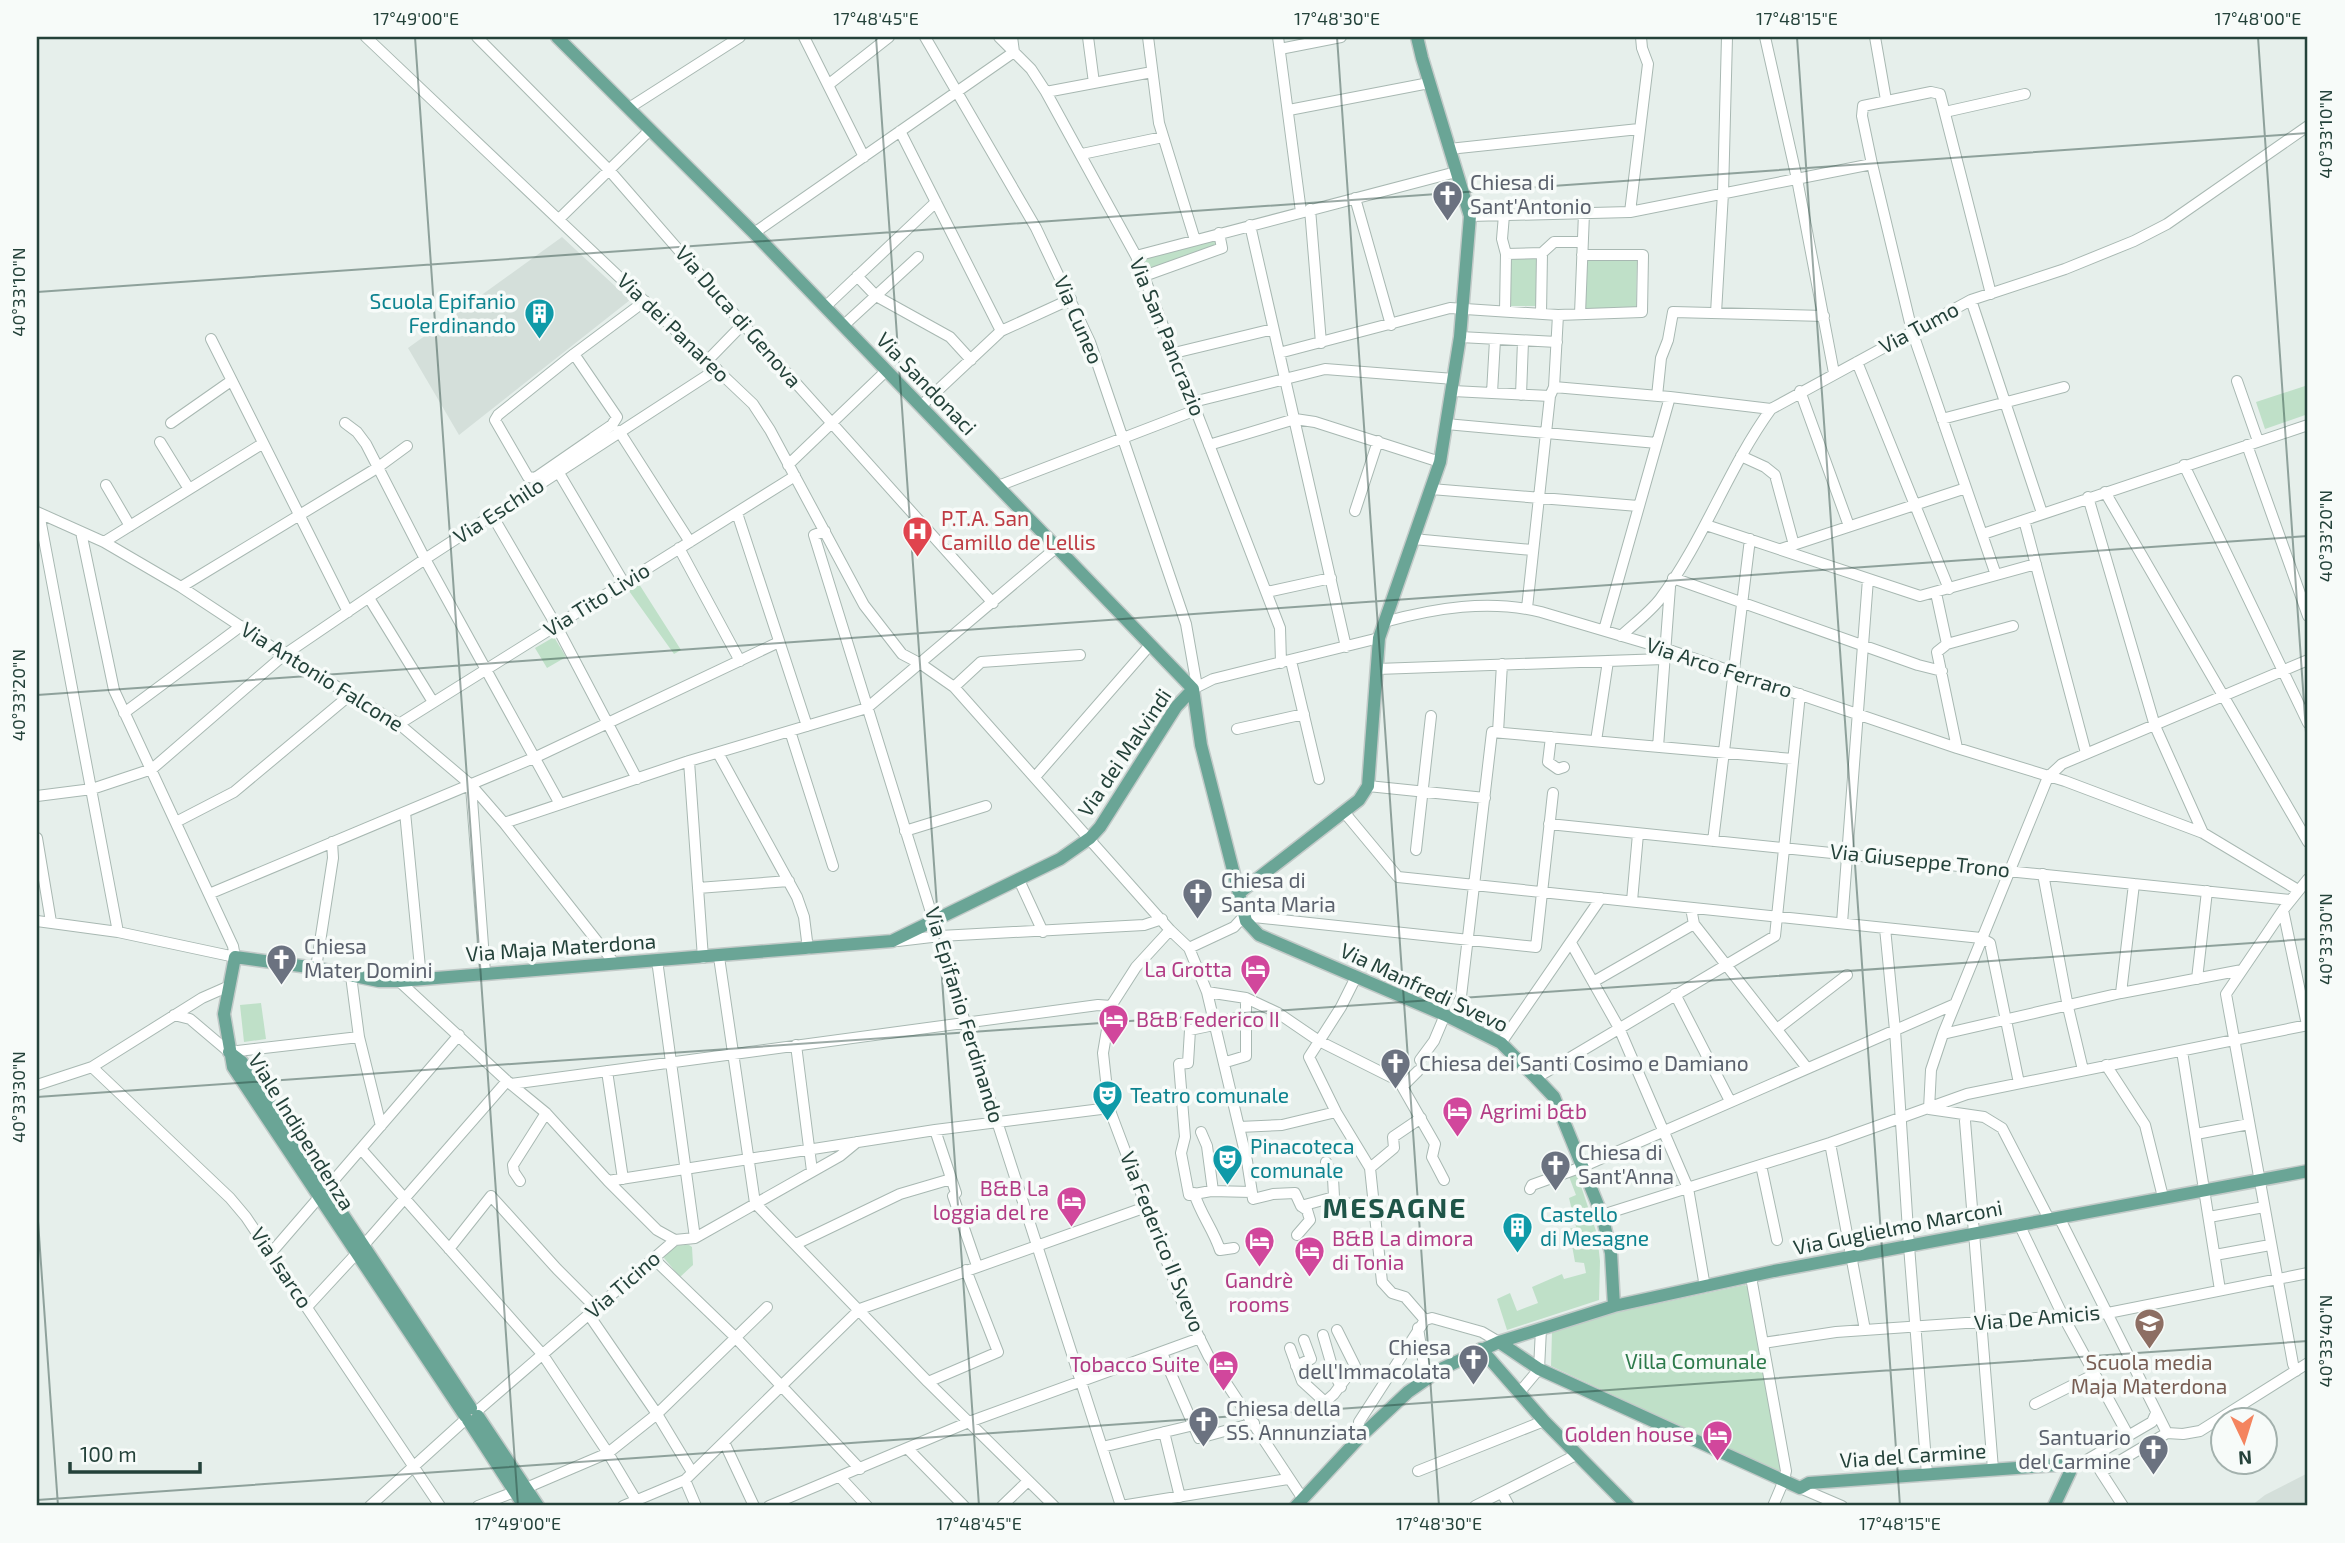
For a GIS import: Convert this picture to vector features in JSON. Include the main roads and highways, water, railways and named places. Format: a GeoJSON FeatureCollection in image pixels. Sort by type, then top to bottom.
{"type":"FeatureCollection","features":[{"type":"Feature","properties":{"kind":"main road","name":"Via Sandonaci"},"geometry":{"type":"LineString","coordinates":[[557,37],[754,233],[1193,689]]}},
{"type":"Feature","properties":{"kind":"main road"},"geometry":{"type":"LineString","coordinates":[[1193,689],[1201,745],[1239,892],[1359,800],[1368,786],[1378,638],[1440,462],[1460,337],[1470,216],[1429,83],[1418,37]]}},
{"type":"Feature","properties":{"kind":"main road","name":"Via dei Malvindi"},"geometry":{"type":"LineString","coordinates":[[1019,880],[1060,859],[1090,838],[1100,827],[1175,708],[1193,689]]}},
{"type":"Feature","properties":{"kind":"main road","name":"Via Maja Materdona"},"geometry":{"type":"LineString","coordinates":[[235,957],[316,968],[379,981],[399,981],[485,972],[719,957],[891,942],[1019,880]]}},
{"type":"Feature","properties":{"kind":"main road","name":"Via Manfredi Svevo"},"geometry":{"type":"LineString","coordinates":[[1239,892],[1246,921],[1259,935],[1445,1015],[1500,1043],[1554,1097],[1602,1215],[1611,1254],[1614,1306]]}},
{"type":"Feature","properties":{"kind":"main road","name":"Viale Indipendenza"},"geometry":{"type":"LineString","coordinates":[[235,957],[224,1014],[233,1067],[323,1193],[520,1490],[538,1506]]}},
{"type":"Feature","properties":{"kind":"main road","name":"Via Guglielmo Marconi"},"geometry":{"type":"LineString","coordinates":[[1303,1499],[1360,1437],[1426,1378],[1499,1342],[1614,1306],[1751,1277],[2308,1171]]}},
{"type":"Feature","properties":{"kind":"main road","name":"Via del Carmine"},"geometry":{"type":"LineString","coordinates":[[1499,1342],[1539,1369],[1800,1488],[1809,1483],[2071,1464],[2054,1506]]}},
{"type":"Feature","properties":{"kind":"main road"},"geometry":{"type":"LineString","coordinates":[[1481,1349],[1544,1421],[1628,1506]]}},
{"type":"Feature","properties":{"kind":"main road","name":"Viale Indipendenza"},"geometry":{"type":"LineString","coordinates":[[520,1490],[524,1506]]}},
{"type":"Feature","properties":{"kind":"place","name":"Chiesa di Sant'Antonio"},"geometry":{"type":"Point","coordinates":[1447,222]}},
{"type":"Feature","properties":{"kind":"place","name":"Scuola Epifanio Ferdinando"},"geometry":{"type":"Point","coordinates":[539,341]}},
{"type":"Feature","properties":{"kind":"place","name":"P.T.A. San Camillo de Lellis"},"geometry":{"type":"Point","coordinates":[918,558]}},
{"type":"Feature","properties":{"kind":"place","name":"Chiesa di Santa Maria"},"geometry":{"type":"Point","coordinates":[1198,920]}},
{"type":"Feature","properties":{"kind":"place","name":"Chiesa Mater Domini"},"geometry":{"type":"Point","coordinates":[281,986]}},
{"type":"Feature","properties":{"kind":"place","name":"La Grotta"},"geometry":{"type":"Point","coordinates":[1255,997]}},
{"type":"Feature","properties":{"kind":"place","name":"B&B Federico II"},"geometry":{"type":"Point","coordinates":[1113,1047]}},
{"type":"Feature","properties":{"kind":"place","name":"Chiesa dei Santi Cosimo e Damiano"},"geometry":{"type":"Point","coordinates":[1396,1091]}},
{"type":"Feature","properties":{"kind":"place","name":"Teatro comunale"},"geometry":{"type":"Point","coordinates":[1107,1123]}},
{"type":"Feature","properties":{"kind":"place","name":"Agrimi b&b"},"geometry":{"type":"Point","coordinates":[1457,1139]}},
{"type":"Feature","properties":{"kind":"place","name":"Pinacoteca comunale"},"geometry":{"type":"Point","coordinates":[1227,1186]}},
{"type":"Feature","properties":{"kind":"place","name":"Chiesa di Sant'Anna"},"geometry":{"type":"Point","coordinates":[1555,1192]}},
{"type":"Feature","properties":{"kind":"place","name":"B&B La loggia del re"},"geometry":{"type":"Point","coordinates":[1072,1228]}},
{"type":"Feature","properties":{"kind":"place","name":"Castello di Mesagne"},"geometry":{"type":"Point","coordinates":[1517,1254]}},
{"type":"Feature","properties":{"kind":"place","name":"Gandrè rooms"},"geometry":{"type":"Point","coordinates":[1259,1268]}},
{"type":"Feature","properties":{"kind":"place","name":"B&B La dimora di Tonia"},"geometry":{"type":"Point","coordinates":[1309,1278]}},
{"type":"Feature","properties":{"kind":"place","name":"Scuola media Maja Materdona"},"geometry":{"type":"Point","coordinates":[2149,1350]}},
{"type":"Feature","properties":{"kind":"place","name":"Chiesa dell'Immacolata"},"geometry":{"type":"Point","coordinates":[1474,1387]}},
{"type":"Feature","properties":{"kind":"place","name":"Tobacco Suite"},"geometry":{"type":"Point","coordinates":[1223,1392]}},
{"type":"Feature","properties":{"kind":"place","name":"Chiesa della SS. Annunziata"},"geometry":{"type":"Point","coordinates":[1203,1448]}},
{"type":"Feature","properties":{"kind":"place","name":"Golden house"},"geometry":{"type":"Point","coordinates":[1717,1462]}},
{"type":"Feature","properties":{"kind":"place","name":"Santuario del Carmine"},"geometry":{"type":"Point","coordinates":[2154,1477]}},
{"type":"Feature","properties":{"kind":"district","name":"MESAGNE"},"geometry":{"type":"Point","coordinates":[1395,1208]}},
{"type":"Feature","properties":{"kind":"park label","name":"Villa Comunale"},"geometry":{"type":"Point","coordinates":[1696,1362]}}]}
